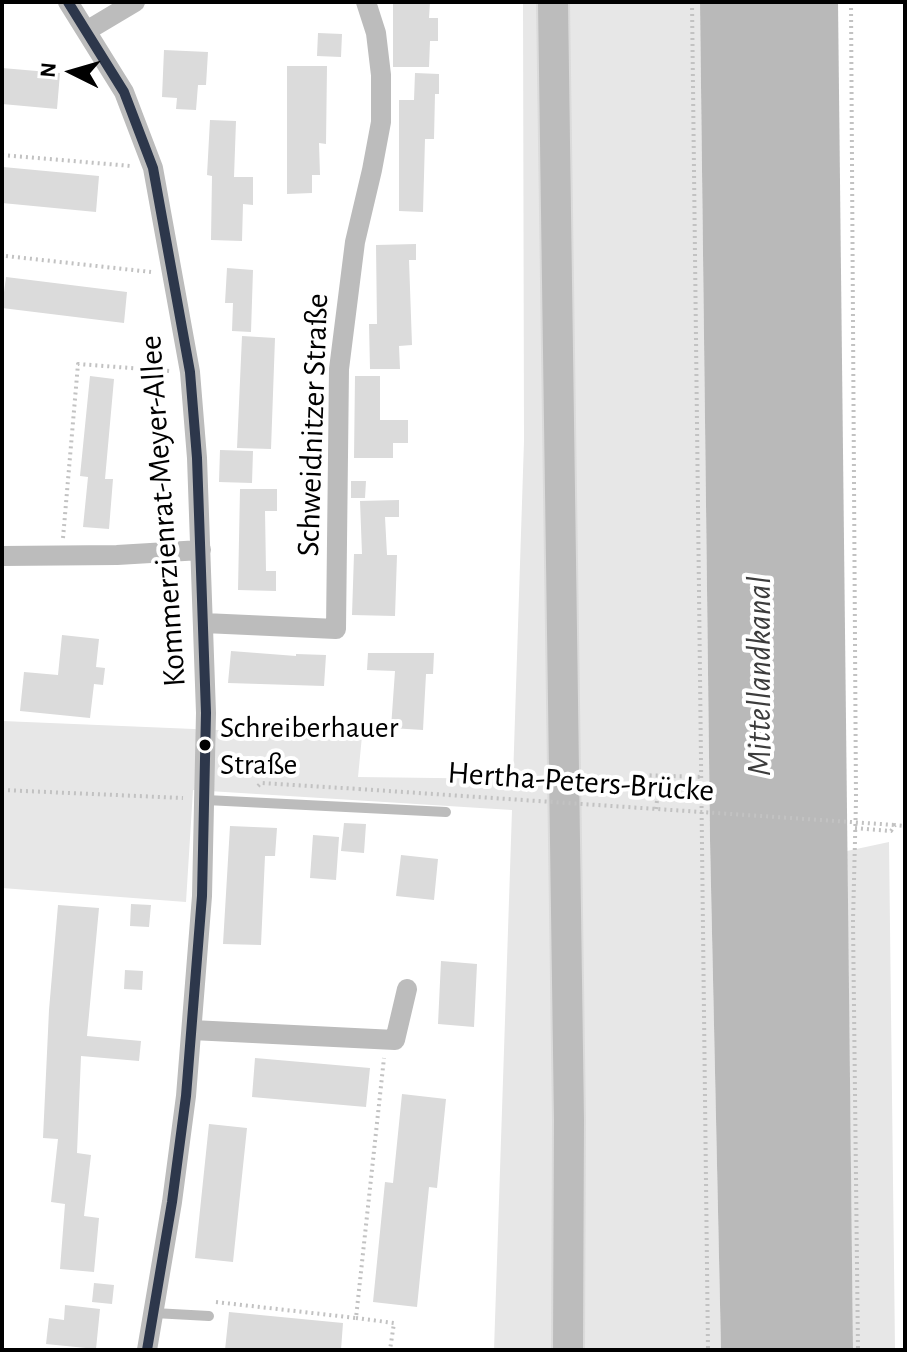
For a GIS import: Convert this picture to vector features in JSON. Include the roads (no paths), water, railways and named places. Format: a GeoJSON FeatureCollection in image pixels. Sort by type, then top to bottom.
{"type":"FeatureCollection","features":[{"type":"Feature","properties":{"kind":"main road"},"geometry":{"type":"LineString","coordinates":[[553,2],[569,1120],[568,1350]]}},
{"type":"Feature","properties":{"kind":"street","name":"Kommerzienrat-Meyer-Allee"},"geometry":{"type":"LineString","coordinates":[[68,2],[124,92],[153,168],[190,372],[201,550],[206,800],[192,1030],[172,1202],[147,1350]]}},
{"type":"Feature","properties":{"kind":"street"},"geometry":{"type":"LineString","coordinates":[[88,30],[135,2]]}},
{"type":"Feature","properties":{"kind":"street","name":"Schweidnitzer Straße"},"geometry":{"type":"LineString","coordinates":[[204,623],[336,629],[339,369],[355,242],[381,122],[381,75],[376,33],[366,2]]}},
{"type":"Feature","properties":{"kind":"street"},"geometry":{"type":"LineString","coordinates":[[2,559],[201,550]]}},
{"type":"Feature","properties":{"kind":"street"},"geometry":{"type":"LineString","coordinates":[[192,1030],[395,1040],[407,989]]}},
{"type":"Feature","properties":{"kind":"lane"},"geometry":{"type":"LineString","coordinates":[[206,800],[446,812]]}},
{"type":"Feature","properties":{"kind":"lane"},"geometry":{"type":"LineString","coordinates":[[154,1313],[209,1316]]}},
{"type":"Feature","properties":{"kind":"water","name":"Mittellandkanal"},"geometry":{"type":"Polygon","coordinates":[[[700,2],[838,2],[853,1350],[721,1350],[710,840],[700,2]]]}},
{"type":"Feature","properties":{"kind":"place","name":"Schreiberhauer Straße"},"geometry":{"type":"Point","coordinates":[205,745]}}]}
